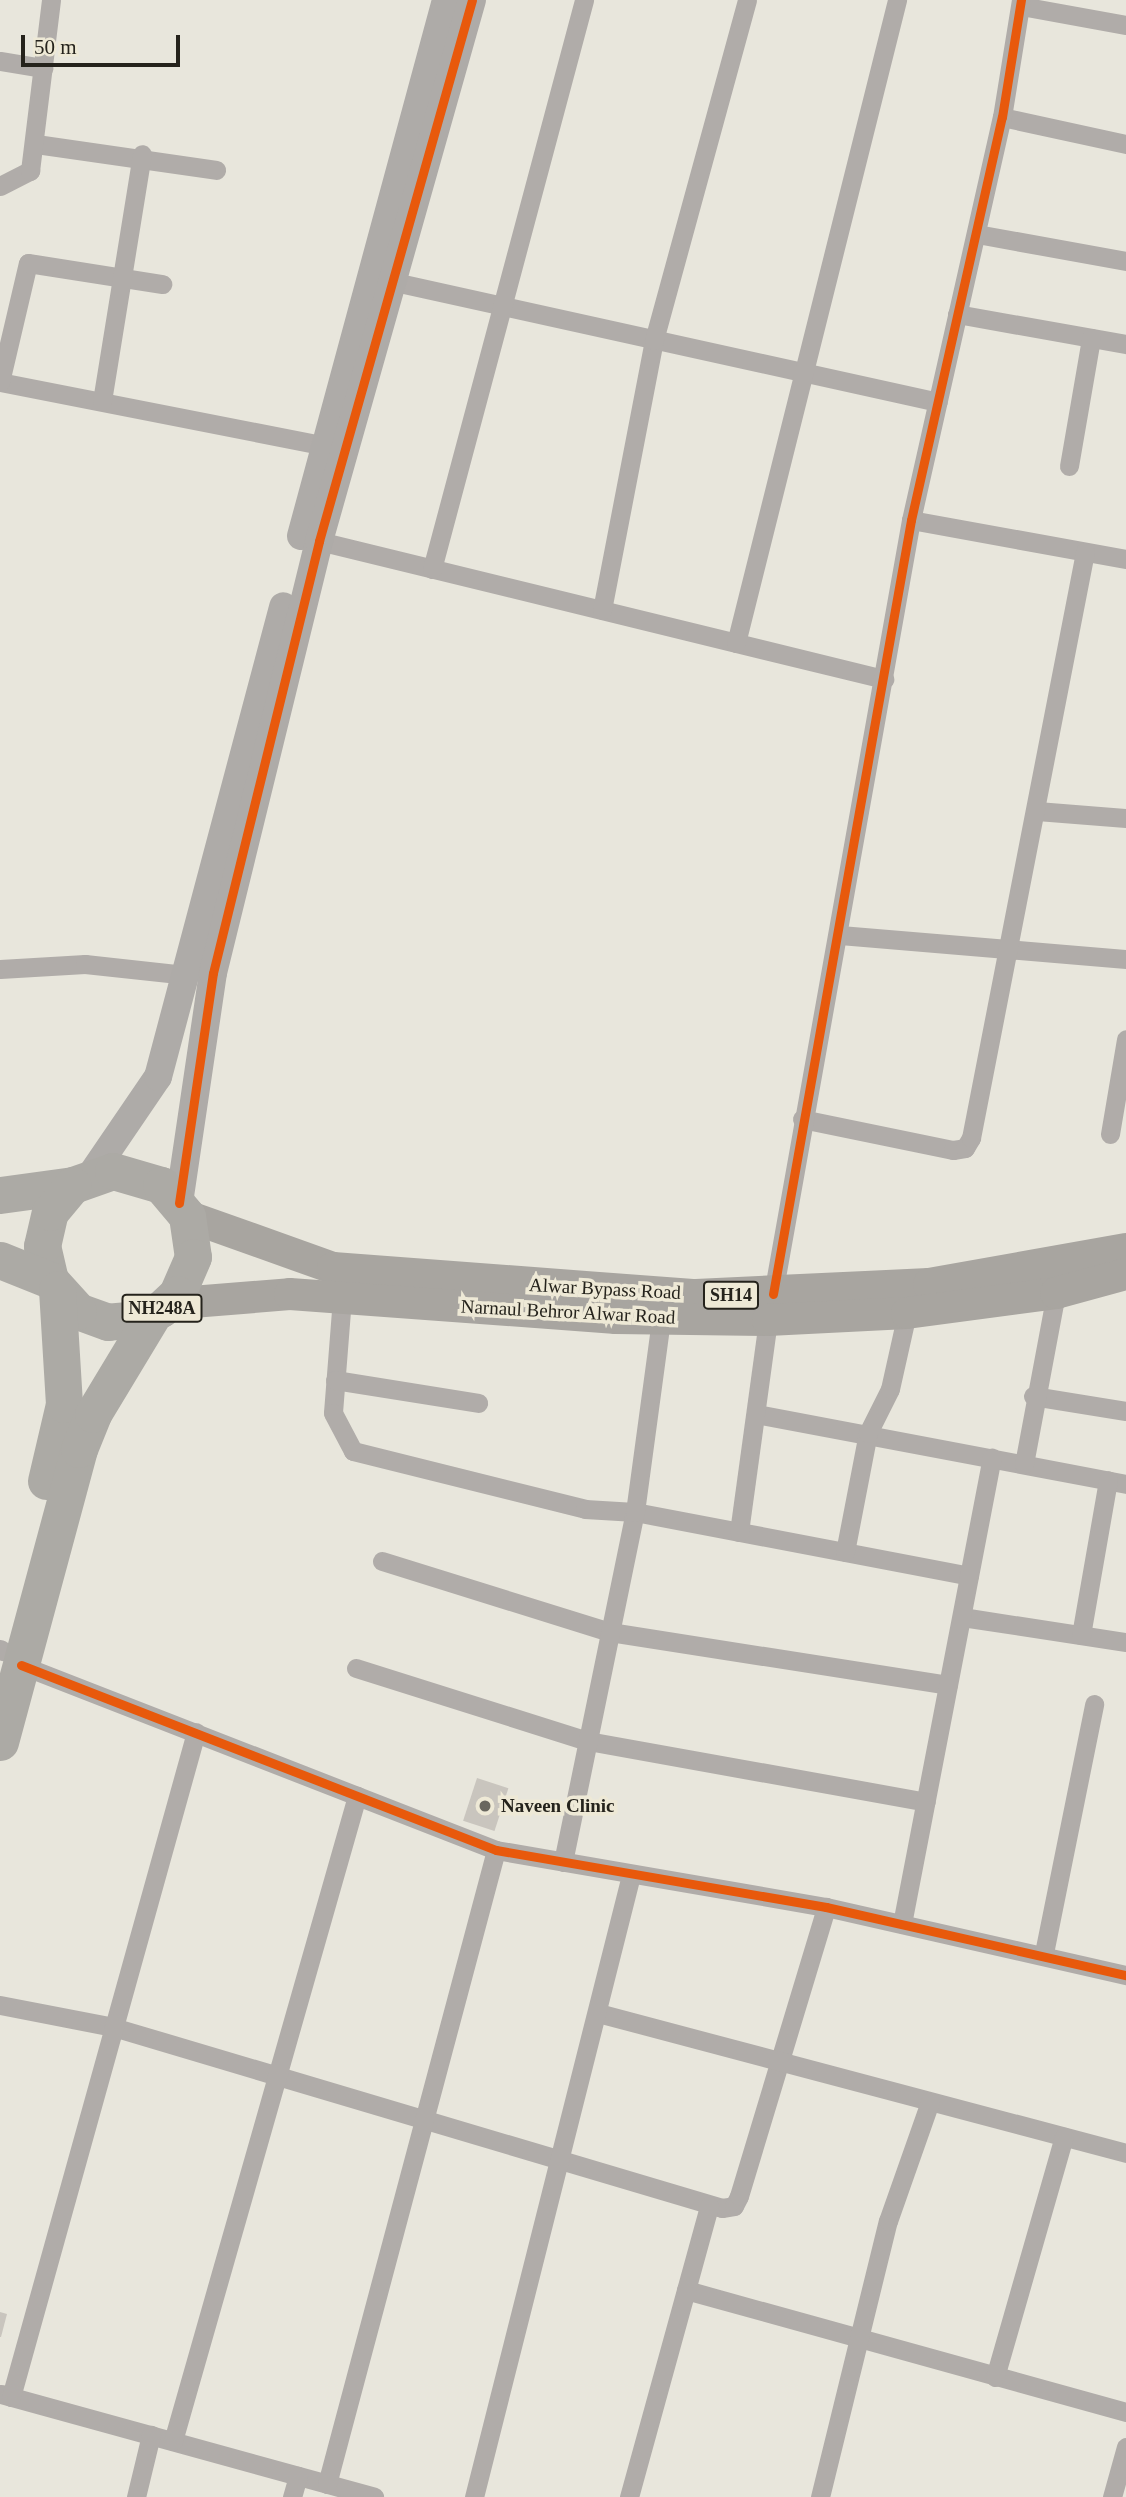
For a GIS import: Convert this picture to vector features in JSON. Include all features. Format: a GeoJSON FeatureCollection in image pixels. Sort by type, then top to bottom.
{"type":"FeatureCollection","features":[{"type":"Feature","properties":{"kind":"highway"},"geometry":{"type":"LineString","coordinates":[[0,1195],[81,1182],[113,1171],[138,1174],[183,1210]]}},
{"type":"Feature","properties":{"kind":"highway","name":"NH248A"},"geometry":{"type":"LineString","coordinates":[[0,1742],[6,1656],[64,1404],[53,1285],[42,1246],[50,1212],[81,1182]]}},
{"type":"Feature","properties":{"kind":"highway","name":"NH248A"},"geometry":{"type":"LineString","coordinates":[[6,1656],[88,1425],[193,1256],[183,1210]]}},
{"type":"Feature","properties":{"kind":"highway","name":"NH248A"},"geometry":{"type":"LineString","coordinates":[[0,1260],[53,1285],[78,1311],[108,1322],[161,1308]]}},
{"type":"Feature","properties":{"kind":"main road","name":"Alwar Bypass Road"},"geometry":{"type":"LineString","coordinates":[[183,1210],[333,1268],[771,1307],[956,1281],[1126,1249]]}},
{"type":"Feature","properties":{"kind":"main road","name":"Narnaul Behror Alwar Road"},"geometry":{"type":"LineString","coordinates":[[342,1298],[661,1320],[771,1307],[907,1313],[1056,1293],[1126,1274]]}},
{"type":"Feature","properties":{"kind":"main road","name":"SH14"},"geometry":{"type":"LineString","coordinates":[[161,1308],[262,1293],[342,1298]]}},
{"type":"Feature","properties":{"kind":"street"},"geometry":{"type":"LineString","coordinates":[[0,186],[30,171],[36,144],[51,0]]}},
{"type":"Feature","properties":{"kind":"street"},"geometry":{"type":"LineString","coordinates":[[81,1182],[158,1077],[380,279],[446,0]]}},
{"type":"Feature","properties":{"kind":"street"},"geometry":{"type":"LineString","coordinates":[[380,279],[472,0]]}},
{"type":"Feature","properties":{"kind":"street"},"geometry":{"type":"LineString","coordinates":[[432,569],[584,0]]}},
{"type":"Feature","properties":{"kind":"street"},"geometry":{"type":"LineString","coordinates":[[602,610],[654,340],[747,0]]}},
{"type":"Feature","properties":{"kind":"street"},"geometry":{"type":"LineString","coordinates":[[736,643],[897,0]]}},
{"type":"Feature","properties":{"kind":"street"},"geometry":{"type":"LineString","coordinates":[[739,1532],[771,1307],[802,1119],[840,935],[911,520],[1002,117],[1021,3],[1126,25]]}},
{"type":"Feature","properties":{"kind":"street"},"geometry":{"type":"LineString","coordinates":[[0,61],[43,68]]}},
{"type":"Feature","properties":{"kind":"street"},"geometry":{"type":"LineString","coordinates":[[1002,117],[1126,144]]}},
{"type":"Feature","properties":{"kind":"street"},"geometry":{"type":"LineString","coordinates":[[36,144],[142,154],[216,170]]}},
{"type":"Feature","properties":{"kind":"street"},"geometry":{"type":"LineString","coordinates":[[102,401],[142,154]]}},
{"type":"Feature","properties":{"kind":"street"},"geometry":{"type":"LineString","coordinates":[[977,234],[1126,261]]}},
{"type":"Feature","properties":{"kind":"street"},"geometry":{"type":"LineString","coordinates":[[162,284],[28,263],[0,382],[334,447]]}},
{"type":"Feature","properties":{"kind":"street"},"geometry":{"type":"LineString","coordinates":[[380,279],[937,402]]}},
{"type":"Feature","properties":{"kind":"street"},"geometry":{"type":"LineString","coordinates":[[957,314],[1126,344]]}},
{"type":"Feature","properties":{"kind":"street"},"geometry":{"type":"LineString","coordinates":[[1069,466],[1091,338]]}},
{"type":"Feature","properties":{"kind":"street"},"geometry":{"type":"LineString","coordinates":[[183,1210],[213,973],[319,541],[334,447]]}},
{"type":"Feature","properties":{"kind":"street"},"geometry":{"type":"LineString","coordinates":[[911,520],[1126,559]]}},
{"type":"Feature","properties":{"kind":"street"},"geometry":{"type":"LineString","coordinates":[[319,541],[884,679]]}},
{"type":"Feature","properties":{"kind":"street"},"geometry":{"type":"LineString","coordinates":[[802,1119],[965,1148],[1010,948],[1085,552]]}},
{"type":"Feature","properties":{"kind":"street"},"geometry":{"type":"LineString","coordinates":[[1037,811],[1126,818]]}},
{"type":"Feature","properties":{"kind":"street"},"geometry":{"type":"LineString","coordinates":[[840,935],[1126,959]]}},
{"type":"Feature","properties":{"kind":"street"},"geometry":{"type":"LineString","coordinates":[[0,969],[85,964],[187,975]]}},
{"type":"Feature","properties":{"kind":"street"},"geometry":{"type":"LineString","coordinates":[[1110,1134],[1126,1039]]}},
{"type":"Feature","properties":{"kind":"street"},"geometry":{"type":"LineString","coordinates":[[1024,1464],[1033,1396],[1056,1293]]}},
{"type":"Feature","properties":{"kind":"street"},"geometry":{"type":"LineString","coordinates":[[342,1298],[333,1413],[354,1451],[585,1509],[635,1512],[970,1576]]}},
{"type":"Feature","properties":{"kind":"street"},"geometry":{"type":"LineString","coordinates":[[845,1552],[868,1433],[890,1389],[907,1313]]}},
{"type":"Feature","properties":{"kind":"street"},"geometry":{"type":"LineString","coordinates":[[563,1862],[635,1512],[661,1320]]}},
{"type":"Feature","properties":{"kind":"street"},"geometry":{"type":"LineString","coordinates":[[335,1380],[478,1403]]}},
{"type":"Feature","properties":{"kind":"street"},"geometry":{"type":"LineString","coordinates":[[1033,1396],[1126,1411]]}},
{"type":"Feature","properties":{"kind":"street"},"geometry":{"type":"LineString","coordinates":[[756,1414],[1117,1482],[1081,1635]]}},
{"type":"Feature","properties":{"kind":"street"},"geometry":{"type":"LineString","coordinates":[[902,1924],[992,1458]]}},
{"type":"Feature","properties":{"kind":"street"},"geometry":{"type":"LineString","coordinates":[[382,1561],[610,1632],[948,1685]]}},
{"type":"Feature","properties":{"kind":"street"},"geometry":{"type":"LineString","coordinates":[[962,1616],[1126,1642]]}},
{"type":"Feature","properties":{"kind":"street"},"geometry":{"type":"LineString","coordinates":[[6,1656],[496,1850],[826,1907],[1044,1953],[1126,1974]]}},
{"type":"Feature","properties":{"kind":"street"},"geometry":{"type":"LineString","coordinates":[[356,1668],[588,1741],[926,1802]]}},
{"type":"Feature","properties":{"kind":"street"},"geometry":{"type":"LineString","coordinates":[[1044,1953],[1094,1704]]}},
{"type":"Feature","properties":{"kind":"street"},"geometry":{"type":"LineString","coordinates":[[196,1732],[6,2395],[374,2497]]}},
{"type":"Feature","properties":{"kind":"street"},"geometry":{"type":"LineString","coordinates":[[173,2441],[357,1796]]}},
{"type":"Feature","properties":{"kind":"street"},"geometry":{"type":"LineString","coordinates":[[327,2484],[496,1850]]}},
{"type":"Feature","properties":{"kind":"street"},"geometry":{"type":"LineString","coordinates":[[474,2497],[561,2162],[631,1875]]}},
{"type":"Feature","properties":{"kind":"street"},"geometry":{"type":"LineString","coordinates":[[0,2005],[113,2027],[709,2206],[734,2206],[826,1907]]}},
{"type":"Feature","properties":{"kind":"street"},"geometry":{"type":"LineString","coordinates":[[598,2013],[1126,2153]]}},
{"type":"Feature","properties":{"kind":"street"},"geometry":{"type":"LineString","coordinates":[[820,2497],[888,2221],[930,2102]]}},
{"type":"Feature","properties":{"kind":"street"},"geometry":{"type":"LineString","coordinates":[[995,2377],[1064,2137]]}},
{"type":"Feature","properties":{"kind":"street"},"geometry":{"type":"LineString","coordinates":[[629,2497],[709,2206]]}},
{"type":"Feature","properties":{"kind":"street"},"geometry":{"type":"LineString","coordinates":[[686,2290],[1126,2412]]}},
{"type":"Feature","properties":{"kind":"street"},"geometry":{"type":"LineString","coordinates":[[136,2497],[151,2435]]}},
{"type":"Feature","properties":{"kind":"street"},"geometry":{"type":"LineString","coordinates":[[1112,2497],[1126,2447]]}},
{"type":"Feature","properties":{"kind":"street"},"geometry":{"type":"LineString","coordinates":[[292,2497],[298,2476]]}},
{"type":"Feature","properties":{"kind":"building"},"geometry":{"type":"Polygon","coordinates":[[[477,1778],[508,1788],[494,1831],[463,1821],[477,1778]]]}},
{"type":"Feature","properties":{"kind":"building"},"geometry":{"type":"Polygon","coordinates":[[[0,2312],[7,2314],[1,2337],[0,2337],[0,2312]]]}},
{"type":"Feature","properties":{"kind":"cycle path"},"geometry":{"type":"LineString","coordinates":[[179,1203],[213,973],[319,541],[472,0]]}},
{"type":"Feature","properties":{"kind":"cycle path"},"geometry":{"type":"LineString","coordinates":[[773,1294],[911,520],[1002,117],[1021,0]]}},
{"type":"Feature","properties":{"kind":"cycle path"},"geometry":{"type":"LineString","coordinates":[[21,1665],[496,1850],[826,1907],[1126,1975]]}},
{"type":"Feature","properties":{"kind":"place","name":"Naveen Clinic"},"geometry":{"type":"Point","coordinates":[485,1806]}}]}
